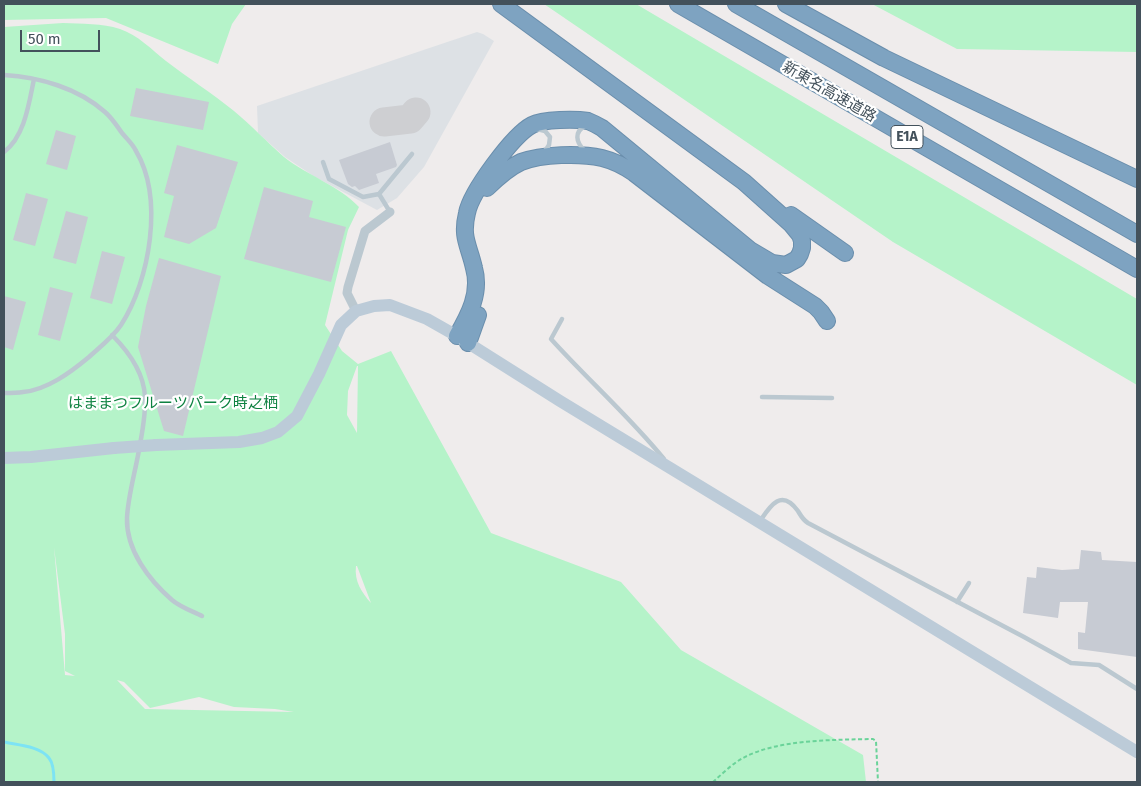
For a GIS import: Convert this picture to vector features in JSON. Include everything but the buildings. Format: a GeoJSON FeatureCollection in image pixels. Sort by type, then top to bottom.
{"type":"FeatureCollection","features":[{"type":"Feature","properties":{"kind":"highway"},"geometry":{"type":"LineString","coordinates":[[500,4],[744,182],[845,253]]}},
{"type":"Feature","properties":{"kind":"highway","name":"新東名高速道路"},"geometry":{"type":"LineString","coordinates":[[678,4],[1137,269]]}},
{"type":"Feature","properties":{"kind":"highway","name":"新東名高速道路"},"geometry":{"type":"LineString","coordinates":[[736,4],[1137,234]]}},
{"type":"Feature","properties":{"kind":"highway"},"geometry":{"type":"LineString","coordinates":[[786,4],[884,58],[1137,180]]}},
{"type":"Feature","properties":{"kind":"highway"},"geometry":{"type":"LineString","coordinates":[[462,339],[476,287],[475,269],[464,233],[469,203],[484,178],[526,129],[532,125],[546,121],[579,120],[595,124],[608,132],[758,256],[772,263],[786,264],[797,259],[802,248],[800,235],[791,224],[744,182]]}},
{"type":"Feature","properties":{"kind":"highway"},"geometry":{"type":"LineString","coordinates":[[462,339],[480,308],[484,287],[483,268],[474,242],[473,232],[478,203],[487,188],[502,174],[519,163],[537,158],[593,156],[618,163],[634,173],[768,276],[815,306],[827,322]]}},
{"type":"Feature","properties":{"kind":"street"},"geometry":{"type":"LineString","coordinates":[[356,310],[348,294],[348,286],[365,230],[390,212]]}},
{"type":"Feature","properties":{"kind":"street"},"geometry":{"type":"LineString","coordinates":[[4,458],[156,445],[239,442],[262,438],[278,432],[296,416],[319,374],[341,324],[356,310],[390,304],[427,319],[462,339],[1137,752]]}},
{"type":"Feature","properties":{"kind":"lane"},"geometry":{"type":"LineString","coordinates":[[4,75],[34,79],[62,86],[86,98],[106,112],[136,151],[145,171],[150,193],[152,218],[148,256],[134,301],[121,326],[79,366],[55,381],[24,392],[4,393]]}},
{"type":"Feature","properties":{"kind":"lane"},"geometry":{"type":"LineString","coordinates":[[4,152],[12,143],[24,121],[34,79]]}},
{"type":"Feature","properties":{"kind":"lane"},"geometry":{"type":"LineString","coordinates":[[593,156],[582,148],[577,140],[577,135],[582,127],[595,124]]}},
{"type":"Feature","properties":{"kind":"lane"},"geometry":{"type":"LineString","coordinates":[[526,129],[540,130],[548,133],[550,137],[550,145],[537,158]]}},
{"type":"Feature","properties":{"kind":"lane"},"geometry":{"type":"LineString","coordinates":[[324,162],[329,179],[363,197],[379,194],[412,154]]}},
{"type":"Feature","properties":{"kind":"lane"},"geometry":{"type":"LineString","coordinates":[[379,194],[390,212]]}},
{"type":"Feature","properties":{"kind":"lane"},"geometry":{"type":"LineString","coordinates":[[562,319],[552,339],[647,438],[669,466]]}},
{"type":"Feature","properties":{"kind":"lane"},"geometry":{"type":"LineString","coordinates":[[112,335],[127,351],[138,369],[145,396],[144,421],[127,519],[129,538],[134,554],[172,601],[202,616]]}},
{"type":"Feature","properties":{"kind":"lane"},"geometry":{"type":"LineString","coordinates":[[762,397],[832,398]]}},
{"type":"Feature","properties":{"kind":"lane"},"geometry":{"type":"LineString","coordinates":[[759,522],[772,504],[778,500],[784,501],[797,510],[803,520],[808,523],[1071,663],[1099,665],[1137,688]]}},
{"type":"Feature","properties":{"kind":"lane"},"geometry":{"type":"LineString","coordinates":[[957,602],[969,583]]}},
{"type":"Feature","properties":{"kind":"path"},"geometry":{"type":"LineString","coordinates":[[713,782],[742,758],[767,749],[822,741],[873,738],[876,741],[878,782]]}},
{"type":"Feature","properties":{"kind":"shaded area"},"geometry":{"type":"Polygon","coordinates":[[[477,32],[494,41],[424,167],[397,198],[377,210],[315,177],[285,157],[258,133],[257,106],[477,32]]]}},
{"type":"Feature","properties":{"kind":"green space"},"geometry":{"type":"Polygon","coordinates":[[[4,4],[246,4],[232,24],[218,64],[106,18],[4,20],[4,4]]]}},
{"type":"Feature","properties":{"kind":"green space"},"geometry":{"type":"Polygon","coordinates":[[[544,4],[636,4],[1137,299],[1137,385],[893,242],[544,4]]]}},
{"type":"Feature","properties":{"kind":"green space"},"geometry":{"type":"Polygon","coordinates":[[[872,4],[1137,4],[1137,52],[957,49],[872,4]]]}},
{"type":"Feature","properties":{"kind":"green space","name":"はままつフルーツパーク時之栖"},"geometry":{"type":"Polygon","coordinates":[[[63,23],[106,26],[127,32],[234,111],[293,164],[351,199],[359,207],[348,230],[325,325],[342,351],[358,364],[391,351],[491,533],[621,582],[681,650],[863,755],[866,782],[4,782],[4,27],[63,23]],[[358,366],[348,391],[347,415],[357,433],[358,366]],[[54,547],[65,675],[75,676],[65,671],[65,634],[54,547]],[[357,566],[359,586],[371,603],[357,566]],[[117,680],[145,709],[294,712],[234,707],[199,697],[150,708],[124,682],[117,680]]]}},
{"type":"Feature","properties":{"kind":"waterway"},"geometry":{"type":"LineString","coordinates":[[4,742],[28,747],[45,754],[52,763],[54,782]]}},
{"type":"Feature","properties":{"kind":"taxiway"},"geometry":{"type":"LineString","coordinates":[[384,122],[410,119],[416,112]]}}]}
